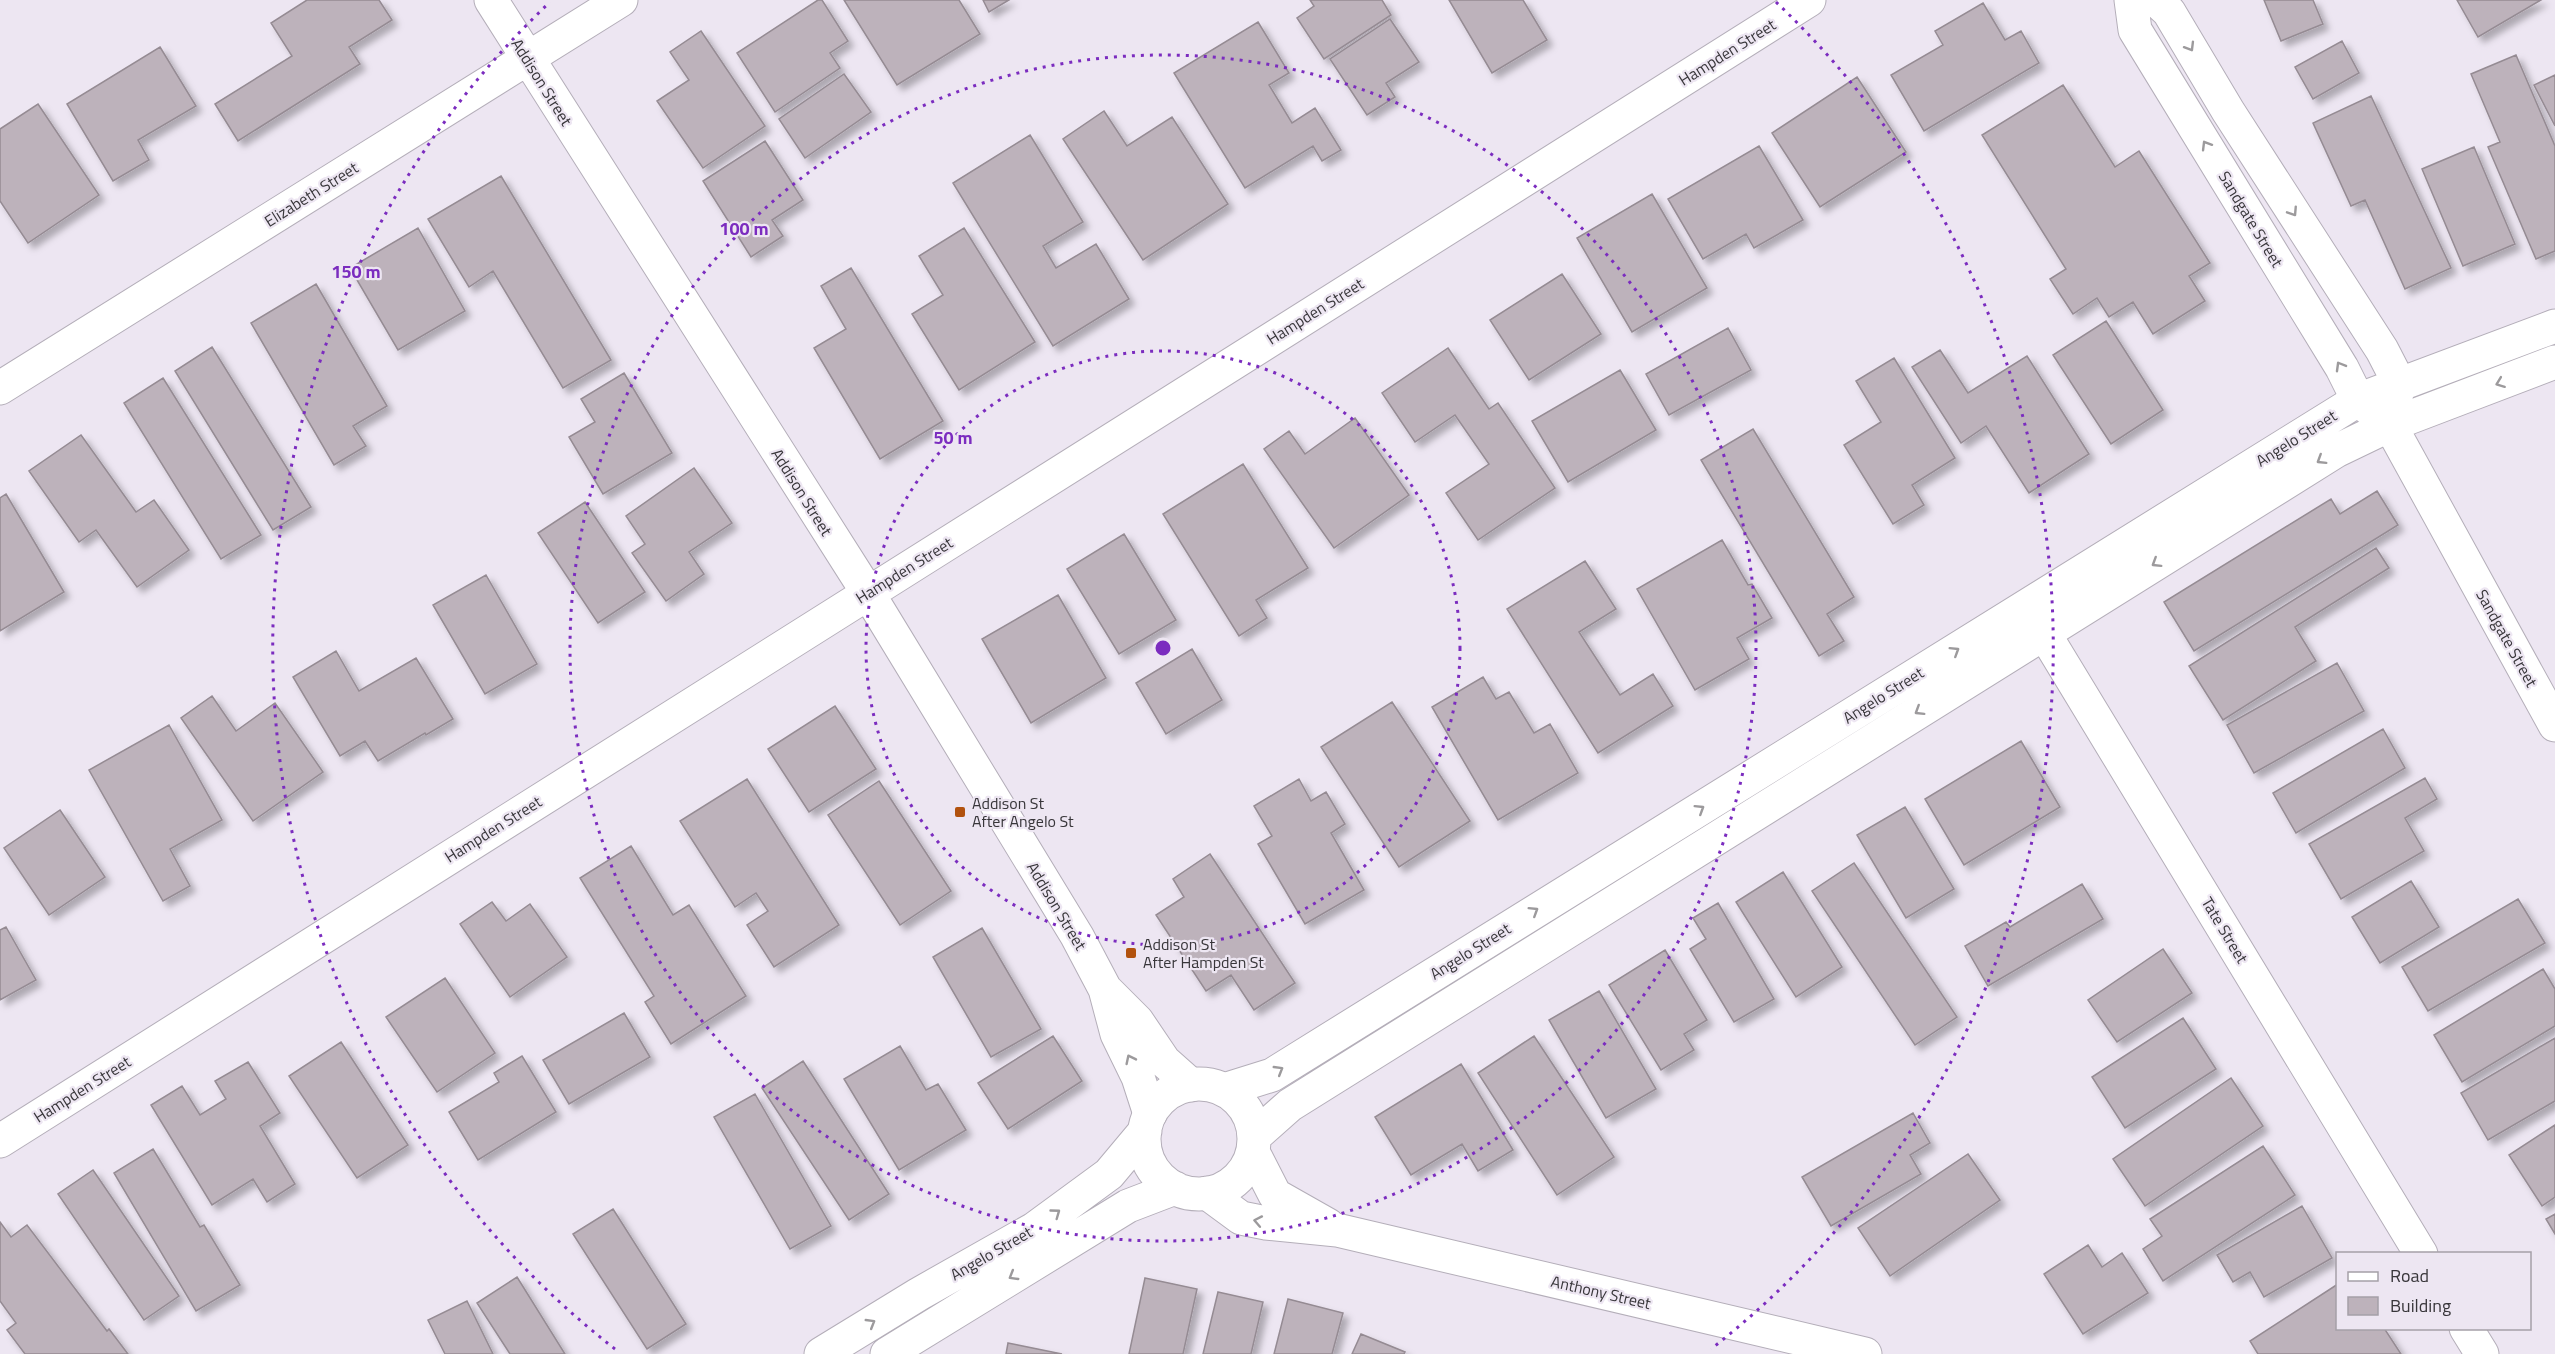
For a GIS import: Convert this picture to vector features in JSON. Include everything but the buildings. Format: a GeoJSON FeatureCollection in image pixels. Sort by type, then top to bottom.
{"type":"FeatureCollection","features":[{"type":"Feature","properties":{"kind":"street","name":"Addison Street"},"geometry":{"type":"LineString","coordinates":[[490,0],[809,504],[868,593],[1077,936],[1105,989],[1117,1034],[1138,1077],[1148,1122]]}},
{"type":"Feature","properties":{"kind":"street","name":"Elizabeth Street"},"geometry":{"type":"LineString","coordinates":[[0,388],[621,0]]}},
{"type":"Feature","properties":{"kind":"street","name":"Hampden Street"},"geometry":{"type":"LineString","coordinates":[[0,1141],[1809,0]]}},
{"type":"Feature","properties":{"kind":"street","name":"Sandgate Street"},"geometry":{"type":"LineString","coordinates":[[2131,0],[2135,30],[2342,368],[2358,400],[2390,425],[2555,725]]}},
{"type":"Feature","properties":{"kind":"street"},"geometry":{"type":"LineString","coordinates":[[2156,0],[2169,12],[2228,111],[2382,350],[2400,383],[2390,425]]}},
{"type":"Feature","properties":{"kind":"street","name":"Angelo Street"},"geometry":{"type":"LineString","coordinates":[[1254,1144],[1300,1099],[2036,619],[2358,400],[2555,326]]}},
{"type":"Feature","properties":{"kind":"street","name":"Angelo Street"},"geometry":{"type":"LineString","coordinates":[[1224,1089],[1272,1075],[2036,619],[2336,451],[2390,425],[2555,362]]}},
{"type":"Feature","properties":{"kind":"street","name":"Tate Street"},"geometry":{"type":"LineString","coordinates":[[2036,619],[2420,1252]]}},
{"type":"Feature","properties":{"kind":"street","name":"Addison Street"},"geometry":{"type":"LineString","coordinates":[[1105,989],[1137,1021],[1164,1060],[1191,1085]]}},
{"type":"Feature","properties":{"kind":"street"},"geometry":{"type":"LineString","coordinates":[[1208,1084],[1224,1089],[1245,1109],[1252,1122],[1254,1144],[1246,1167],[1236,1180],[1222,1189],[1207,1193],[1191,1193],[1175,1188],[1161,1179],[1151,1165],[1145,1148],[1148,1122],[1161,1100],[1174,1090],[1191,1085],[1208,1084]]}},
{"type":"Feature","properties":{"kind":"street","name":"Angelo Street"},"geometry":{"type":"LineString","coordinates":[[821,1354],[919,1294],[1034,1229],[1109,1174],[1148,1122]]}},
{"type":"Feature","properties":{"kind":"street","name":"Anthony Street"},"geometry":{"type":"LineString","coordinates":[[1254,1144],[1275,1195],[1337,1230]]}},
{"type":"Feature","properties":{"kind":"street","name":"Angelo Street"},"geometry":{"type":"LineString","coordinates":[[886,1354],[1128,1206],[1175,1188]]}},
{"type":"Feature","properties":{"kind":"street","name":"Anthony Street"},"geometry":{"type":"LineString","coordinates":[[1207,1193],[1241,1218],[1266,1223],[1337,1230],[1865,1354]]}},
{"type":"Feature","properties":{"kind":"street"},"geometry":{"type":"LineString","coordinates":[[2467,1330],[2482,1354]]}},
{"type":"Feature","properties":{"kind":"place","name":"Addison St After Angelo St"},"geometry":{"type":"Point","coordinates":[960,812]}},
{"type":"Feature","properties":{"kind":"place","name":"Addison St After Hampden St"},"geometry":{"type":"Point","coordinates":[1131,953]}}]}
